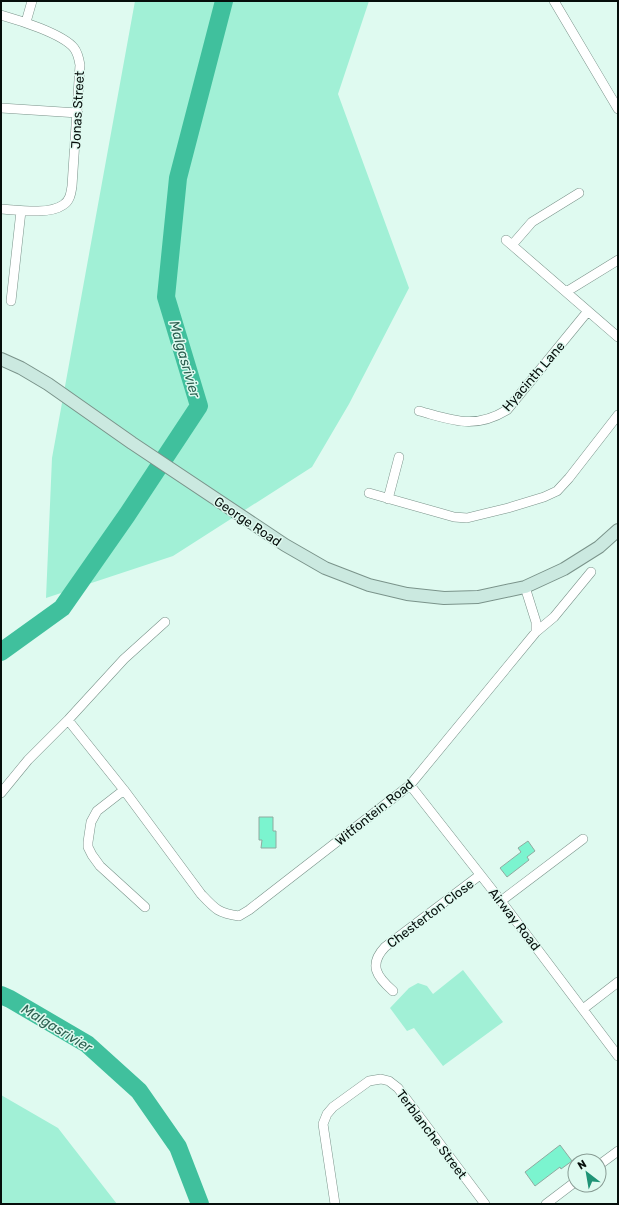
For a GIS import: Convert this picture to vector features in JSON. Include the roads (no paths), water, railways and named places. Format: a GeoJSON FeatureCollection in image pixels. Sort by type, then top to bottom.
{"type":"FeatureCollection","features":[{"type":"Feature","properties":{"kind":"main road","name":"George Road"},"geometry":{"type":"LineString","coordinates":[[1,359],[21,368],[48,384],[132,443],[286,546],[325,568],[369,585],[407,594],[444,598],[478,597],[525,587]]}},
{"type":"Feature","properties":{"kind":"main road"},"geometry":{"type":"LineString","coordinates":[[525,587],[564,569],[599,547],[618,530]]}},
{"type":"Feature","properties":{"kind":"street"},"geometry":{"type":"LineString","coordinates":[[26,22],[32,1]]}},
{"type":"Feature","properties":{"kind":"street"},"geometry":{"type":"LineString","coordinates":[[554,1],[618,109]]}},
{"type":"Feature","properties":{"kind":"street","name":"Jonas Street"},"geometry":{"type":"LineString","coordinates":[[1,15],[26,22],[69,43],[77,51],[80,65],[72,186],[69,198],[63,205],[49,210],[21,211]]}},
{"type":"Feature","properties":{"kind":"street"},"geometry":{"type":"LineString","coordinates":[[1,108],[78,112]]}},
{"type":"Feature","properties":{"kind":"street"},"geometry":{"type":"LineString","coordinates":[[580,193],[532,222],[509,242],[618,337]]}},
{"type":"Feature","properties":{"kind":"street"},"geometry":{"type":"LineString","coordinates":[[1,209],[21,211],[11,301]]}},
{"type":"Feature","properties":{"kind":"street"},"geometry":{"type":"LineString","coordinates":[[566,292],[618,260]]}},
{"type":"Feature","properties":{"kind":"street","name":"Hyacinth Lane"},"geometry":{"type":"LineString","coordinates":[[419,411],[458,422],[466,422],[477,421],[508,410],[588,311]]}},
{"type":"Feature","properties":{"kind":"street"},"geometry":{"type":"LineString","coordinates":[[369,493],[454,518],[467,518],[544,497],[557,491],[569,478],[618,415]]}},
{"type":"Feature","properties":{"kind":"street"},"geometry":{"type":"LineString","coordinates":[[388,499],[399,458]]}},
{"type":"Feature","properties":{"kind":"street","name":"Witfontein Road"},"geometry":{"type":"LineString","coordinates":[[124,790],[202,894],[215,908],[222,912],[239,916],[249,910],[410,784],[536,632],[554,617],[591,572]]}},
{"type":"Feature","properties":{"kind":"street"},"geometry":{"type":"LineString","coordinates":[[525,587],[536,622],[536,632]]}},
{"type":"Feature","properties":{"kind":"street"},"geometry":{"type":"LineString","coordinates":[[1,793],[28,760],[68,720],[124,659],[165,622]]}},
{"type":"Feature","properties":{"kind":"street"},"geometry":{"type":"LineString","coordinates":[[68,720],[124,790],[97,811],[91,822],[88,847],[100,866],[145,907]]}},
{"type":"Feature","properties":{"kind":"street","name":"Airway Road"},"geometry":{"type":"LineString","coordinates":[[410,784],[583,1008],[618,1056]]}},
{"type":"Feature","properties":{"kind":"street"},"geometry":{"type":"LineString","coordinates":[[501,901],[582,839]]}},
{"type":"Feature","properties":{"kind":"street","name":"Chesterton Close"},"geometry":{"type":"LineString","coordinates":[[393,992],[380,979],[377,972],[376,962],[379,954],[385,947],[480,875]]}},
{"type":"Feature","properties":{"kind":"street"},"geometry":{"type":"LineString","coordinates":[[583,1008],[618,982]]}},
{"type":"Feature","properties":{"kind":"street","name":"Terblanche Street"},"geometry":{"type":"LineString","coordinates":[[335,1204],[323,1124],[327,1114],[333,1106],[369,1081],[381,1079],[389,1081],[398,1088],[485,1204]]}},
{"type":"Feature","properties":{"kind":"street"},"geometry":{"type":"LineString","coordinates":[[607,1159],[618,1151]]}},
{"type":"Feature","properties":{"kind":"street"},"geometry":{"type":"LineString","coordinates":[[546,1204],[567,1188]]}},
{"type":"Feature","properties":{"kind":"waterway","name":"Malgasrivier"},"geometry":{"type":"LineString","coordinates":[[1,652],[62,608],[127,515],[199,406],[166,297],[178,178],[224,1]]}},
{"type":"Feature","properties":{"kind":"waterway","name":"Malgasrivier"},"geometry":{"type":"LineString","coordinates":[[1,995],[87,1044],[139,1091],[178,1147],[200,1204]]}}]}
